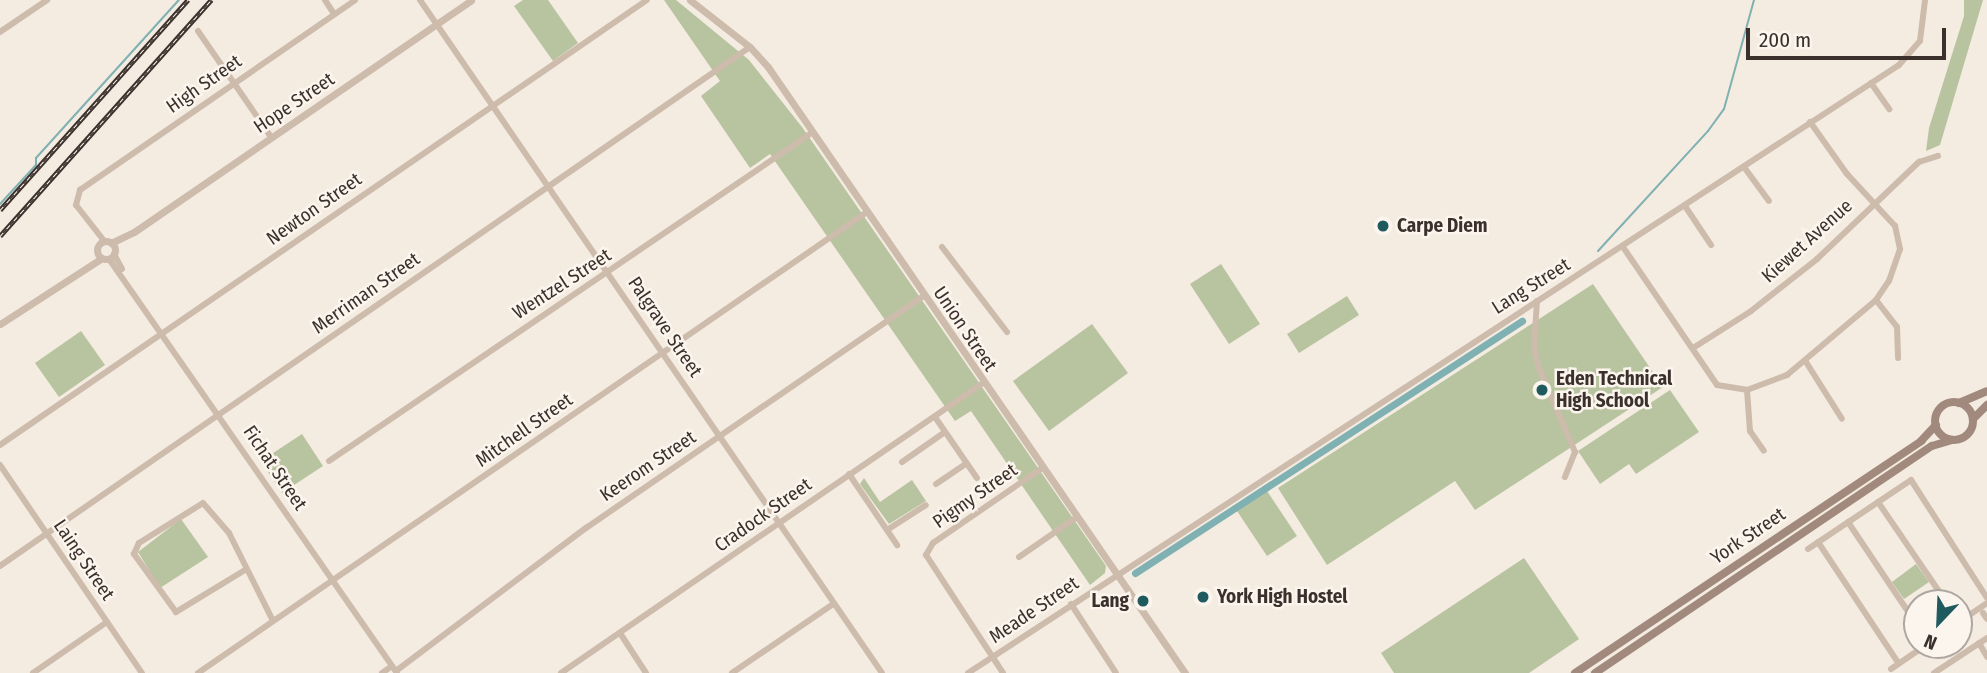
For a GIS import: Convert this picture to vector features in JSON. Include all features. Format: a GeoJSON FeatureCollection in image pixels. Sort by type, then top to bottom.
{"type":"FeatureCollection","features":[{"type":"Feature","properties":{"kind":"main road","name":"York Street"},"geometry":{"type":"LineString","coordinates":[[1574,673],[1932,434],[1941,408],[1987,391]]}},
{"type":"Feature","properties":{"kind":"main road"},"geometry":{"type":"LineString","coordinates":[[1959,403],[1969,409],[1973,419]]}},
{"type":"Feature","properties":{"kind":"main road","name":"York Street"},"geometry":{"type":"LineString","coordinates":[[1595,673],[1932,446],[1969,433],[1973,419],[1987,405]]}},
{"type":"Feature","properties":{"kind":"main road"},"geometry":{"type":"LineString","coordinates":[[1936,425],[1942,435],[1952,440]]}},
{"type":"Feature","properties":{"kind":"street"},"geometry":{"type":"LineString","coordinates":[[0,32],[47,0]]}},
{"type":"Feature","properties":{"kind":"street"},"geometry":{"type":"LineString","coordinates":[[325,0],[334,14]]}},
{"type":"Feature","properties":{"kind":"street","name":"High Street"},"geometry":{"type":"LineString","coordinates":[[75,198],[88,183],[355,0]]}},
{"type":"Feature","properties":{"kind":"street","name":"Palgrave Street"},"geometry":{"type":"LineString","coordinates":[[420,0],[882,673]]}},
{"type":"Feature","properties":{"kind":"street","name":"Hope Street"},"geometry":{"type":"LineString","coordinates":[[0,324],[471,0]]}},
{"type":"Feature","properties":{"kind":"street","name":"Newton Street"},"geometry":{"type":"LineString","coordinates":[[0,445],[647,0]]}},
{"type":"Feature","properties":{"kind":"street","name":"Union Street"},"geometry":{"type":"LineString","coordinates":[[690,0],[750,47],[813,132],[983,383],[1185,673]]}},
{"type":"Feature","properties":{"kind":"street","name":"Union Street"},"geometry":{"type":"LineString","coordinates":[[699,0],[708,13]]}},
{"type":"Feature","properties":{"kind":"street","name":"Lang Street"},"geometry":{"type":"LineString","coordinates":[[1116,573],[1623,247],[1871,83],[1913,52],[1924,32],[1925,0]]}},
{"type":"Feature","properties":{"kind":"street"},"geometry":{"type":"LineString","coordinates":[[198,31],[271,137]]}},
{"type":"Feature","properties":{"kind":"street","name":"Merriman Street"},"geometry":{"type":"LineString","coordinates":[[0,566],[750,47]]}},
{"type":"Feature","properties":{"kind":"street"},"geometry":{"type":"LineString","coordinates":[[1871,83],[1888,109]]}},
{"type":"Feature","properties":{"kind":"street"},"geometry":{"type":"LineString","coordinates":[[1623,247],[1717,385],[1747,390],[1772,384],[1806,362],[1876,300],[1889,281],[1900,249],[1895,226],[1810,122]]}},
{"type":"Feature","properties":{"kind":"street","name":"Wentzel Street"},"geometry":{"type":"LineString","coordinates":[[329,461],[813,132]]}},
{"type":"Feature","properties":{"kind":"street","name":"Kiewet Avenue"},"geometry":{"type":"LineString","coordinates":[[1693,348],[1751,311],[1817,259],[1874,201],[1919,162],[1938,156]]}},
{"type":"Feature","properties":{"kind":"street"},"geometry":{"type":"LineString","coordinates":[[1744,167],[1769,201]]}},
{"type":"Feature","properties":{"kind":"street","name":"Fichat Street"},"geometry":{"type":"LineString","coordinates":[[75,198],[91,227],[395,670]]}},
{"type":"Feature","properties":{"kind":"street"},"geometry":{"type":"LineString","coordinates":[[1685,206],[1711,245]]}},
{"type":"Feature","properties":{"kind":"street","name":"Mitchell Street"},"geometry":{"type":"LineString","coordinates":[[198,673],[867,212]]}},
{"type":"Feature","properties":{"kind":"street"},"geometry":{"type":"LineString","coordinates":[[942,247],[1007,332]]}},
{"type":"Feature","properties":{"kind":"street","name":"Keerom Street"},"geometry":{"type":"LineString","coordinates":[[382,673],[395,670],[586,528],[924,296]]}},
{"type":"Feature","properties":{"kind":"street"},"geometry":{"type":"LineString","coordinates":[[1876,300],[1897,327],[1898,358]]}},
{"type":"Feature","properties":{"kind":"street"},"geometry":{"type":"LineString","coordinates":[[1537,301],[1534,347],[1538,366],[1575,452],[1565,477]]}},
{"type":"Feature","properties":{"kind":"street"},"geometry":{"type":"LineString","coordinates":[[1806,362],[1842,419]]}},
{"type":"Feature","properties":{"kind":"street","name":"Cradock Street"},"geometry":{"type":"LineString","coordinates":[[561,673],[983,383]]}},
{"type":"Feature","properties":{"kind":"street"},"geometry":{"type":"LineString","coordinates":[[1747,390],[1750,431],[1764,450]]}},
{"type":"Feature","properties":{"kind":"street"},"geometry":{"type":"LineString","coordinates":[[934,416],[977,478]]}},
{"type":"Feature","properties":{"kind":"street"},"geometry":{"type":"LineString","coordinates":[[902,462],[946,432]]}},
{"type":"Feature","properties":{"kind":"street"},"geometry":{"type":"LineString","coordinates":[[936,484],[967,463]]}},
{"type":"Feature","properties":{"kind":"street","name":"Laing Street"},"geometry":{"type":"LineString","coordinates":[[0,465],[142,673]]}},
{"type":"Feature","properties":{"kind":"street","name":"Pigmy Street"},"geometry":{"type":"LineString","coordinates":[[993,656],[930,568],[926,555],[933,543],[1042,468]]}},
{"type":"Feature","properties":{"kind":"street"},"geometry":{"type":"LineString","coordinates":[[849,474],[897,545]]}},
{"type":"Feature","properties":{"kind":"street"},"geometry":{"type":"LineString","coordinates":[[1808,549],[1911,480],[1987,601]]}},
{"type":"Feature","properties":{"kind":"street"},"geometry":{"type":"LineString","coordinates":[[1878,502],[1937,589]]}},
{"type":"Feature","properties":{"kind":"street"},"geometry":{"type":"LineString","coordinates":[[245,570],[176,612],[134,554],[139,543],[203,503],[229,533],[245,570],[273,621]]}},
{"type":"Feature","properties":{"kind":"street"},"geometry":{"type":"LineString","coordinates":[[887,530],[926,505]]}},
{"type":"Feature","properties":{"kind":"street"},"geometry":{"type":"LineString","coordinates":[[1019,557],[1077,517]]}},
{"type":"Feature","properties":{"kind":"street"},"geometry":{"type":"LineString","coordinates":[[1848,522],[1903,604]]}},
{"type":"Feature","properties":{"kind":"street"},"geometry":{"type":"LineString","coordinates":[[1818,542],[1899,664]]}},
{"type":"Feature","properties":{"kind":"street","name":"Meade Street"},"geometry":{"type":"LineString","coordinates":[[968,673],[1116,573]]}},
{"type":"Feature","properties":{"kind":"street"},"geometry":{"type":"LineString","coordinates":[[732,673],[833,604]]}},
{"type":"Feature","properties":{"kind":"street"},"geometry":{"type":"LineString","coordinates":[[1071,604],[1116,673]]}},
{"type":"Feature","properties":{"kind":"street"},"geometry":{"type":"LineString","coordinates":[[33,673],[107,622]]}},
{"type":"Feature","properties":{"kind":"street"},"geometry":{"type":"LineString","coordinates":[[620,633],[646,673]]}},
{"type":"Feature","properties":{"kind":"street"},"geometry":{"type":"LineString","coordinates":[[1934,673],[1987,638]]}},
{"type":"Feature","properties":{"kind":"street"},"geometry":{"type":"LineString","coordinates":[[1979,643],[1987,657]]}},
{"type":"Feature","properties":{"kind":"street"},"geometry":{"type":"LineString","coordinates":[[993,656],[1003,673]]}},
{"type":"Feature","properties":{"kind":"street"},"geometry":{"type":"LineString","coordinates":[[1891,669],[1906,659]]}},
{"type":"Feature","properties":{"kind":"green space"},"geometry":{"type":"Polygon","coordinates":[[[523,0],[548,0],[578,43],[553,61],[514,6],[523,0]]]}},
{"type":"Feature","properties":{"kind":"green space"},"geometry":{"type":"Polygon","coordinates":[[[664,0],[676,0],[749,60],[802,127],[1106,566],[1105,573],[1090,585],[971,411],[955,421],[770,154],[750,168],[701,96],[720,81],[664,0]]]}},
{"type":"Feature","properties":{"kind":"green space"},"geometry":{"type":"Polygon","coordinates":[[[1964,0],[1983,0],[1940,145],[1926,151],[1929,128],[1964,16],[1964,0]]]}},
{"type":"Feature","properties":{"kind":"green space"},"geometry":{"type":"Polygon","coordinates":[[[1221,264],[1260,324],[1229,344],[1190,284],[1221,264]]]}},
{"type":"Feature","properties":{"kind":"green space"},"geometry":{"type":"Polygon","coordinates":[[[1593,284],[1663,387],[1475,510],[1455,481],[1327,565],[1278,488],[1593,284]]]}},
{"type":"Feature","properties":{"kind":"green space"},"geometry":{"type":"Polygon","coordinates":[[[1347,296],[1359,315],[1299,353],[1287,334],[1347,296]]]}},
{"type":"Feature","properties":{"kind":"green space"},"geometry":{"type":"Polygon","coordinates":[[[1092,324],[1128,373],[1049,431],[1013,381],[1092,324]]]}},
{"type":"Feature","properties":{"kind":"green space"},"geometry":{"type":"Polygon","coordinates":[[[81,331],[105,365],[59,397],[35,363],[81,331]]]}},
{"type":"Feature","properties":{"kind":"green space"},"geometry":{"type":"Polygon","coordinates":[[[1670,390],[1699,432],[1636,474],[1629,464],[1600,484],[1578,451],[1670,390]]]}},
{"type":"Feature","properties":{"kind":"green space"},"geometry":{"type":"Polygon","coordinates":[[[302,434],[323,466],[282,493],[261,461],[302,434]]]}},
{"type":"Feature","properties":{"kind":"green space"},"geometry":{"type":"Polygon","coordinates":[[[864,478],[880,502],[912,480],[926,501],[889,524],[860,484],[864,478]]]}},
{"type":"Feature","properties":{"kind":"green space"},"geometry":{"type":"Polygon","coordinates":[[[1267,491],[1297,536],[1267,556],[1237,511],[1267,491]]]}},
{"type":"Feature","properties":{"kind":"green space"},"geometry":{"type":"Polygon","coordinates":[[[181,519],[208,557],[160,588],[138,552],[181,519]]]}},
{"type":"Feature","properties":{"kind":"green space"},"geometry":{"type":"Polygon","coordinates":[[[1524,558],[1579,639],[1529,673],[1394,673],[1381,653],[1524,558]]]}},
{"type":"Feature","properties":{"kind":"green space"},"geometry":{"type":"Polygon","coordinates":[[[1916,564],[1929,582],[1919,589],[1903,589],[1903,598],[1892,582],[1916,564]]]}},
{"type":"Feature","properties":{"kind":"waterway"},"geometry":{"type":"LineString","coordinates":[[0,204],[36,165],[36,158],[179,0]]}},
{"type":"Feature","properties":{"kind":"waterway"},"geometry":{"type":"LineString","coordinates":[[1598,251],[1708,131],[1724,109],[1754,0]]}},
{"type":"Feature","properties":{"kind":"waterway"},"geometry":{"type":"LineString","coordinates":[[1135,573],[1522,321]]}},
{"type":"Feature","properties":{"kind":"railway"},"geometry":{"type":"LineString","coordinates":[[0,210],[188,0]]}},
{"type":"Feature","properties":{"kind":"railway"},"geometry":{"type":"LineString","coordinates":[[0,236],[211,0]]}},
{"type":"Feature","properties":{"kind":"place","name":"Carpe Diem"},"geometry":{"type":"Point","coordinates":[1383,226]}},
{"type":"Feature","properties":{"kind":"place","name":"Eden Technical High School"},"geometry":{"type":"Point","coordinates":[1542,390]}},
{"type":"Feature","properties":{"kind":"place","name":"York High Hostel"},"geometry":{"type":"Point","coordinates":[1203,597]}},
{"type":"Feature","properties":{"kind":"place","name":"Lang"},"geometry":{"type":"Point","coordinates":[1143,601]}}]}
